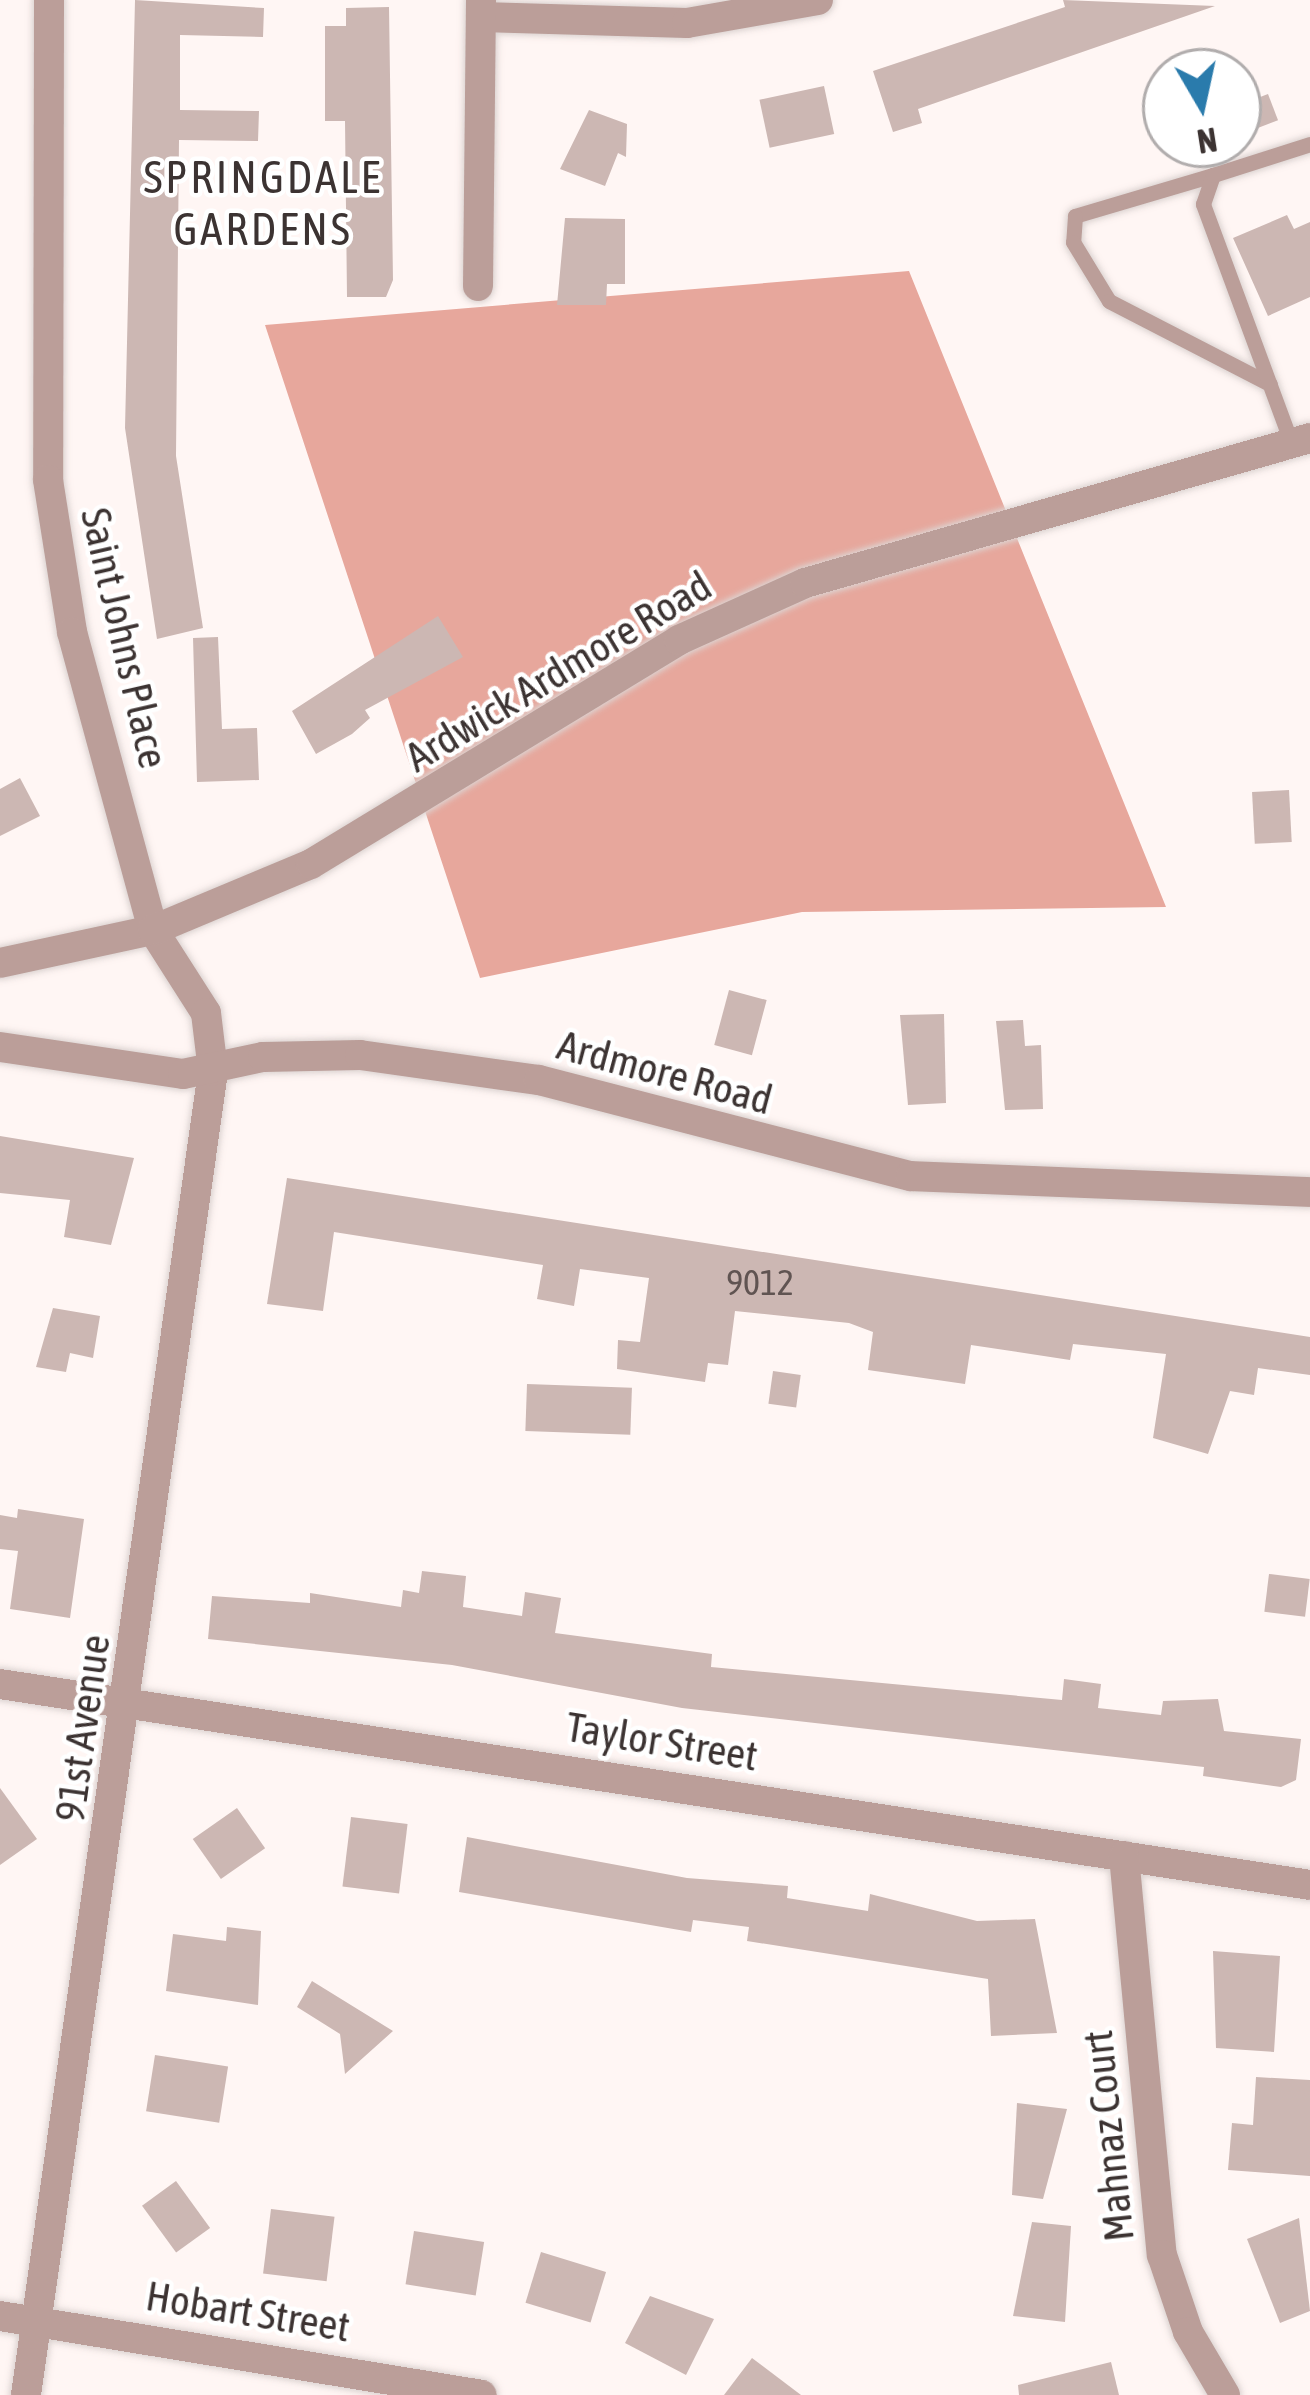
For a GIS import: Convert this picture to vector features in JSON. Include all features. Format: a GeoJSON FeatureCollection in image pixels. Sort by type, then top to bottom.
{"type":"FeatureCollection","features":[{"type":"Feature","properties":{"kind":"street","name":"Saint Johns Place"},"geometry":{"type":"LineString","coordinates":[[49,0],[52,520],[72,632],[154,930],[206,1013],[213,1071]]}},
{"type":"Feature","properties":{"kind":"street"},"geometry":{"type":"LineString","coordinates":[[478,286],[481,9],[687,23],[818,0]]}},
{"type":"Feature","properties":{"kind":"street","name":"Ardwick Ardmore Road"},"geometry":{"type":"LineString","coordinates":[[0,963],[154,930],[363,837],[743,608],[1301,440]]}},
{"type":"Feature","properties":{"kind":"street","name":"Ardmore Road"},"geometry":{"type":"LineString","coordinates":[[0,1047],[115,1069],[213,1071],[263,1057],[360,1055],[539,1079],[911,1176],[1310,1192]]}},
{"type":"Feature","properties":{"kind":"street","name":"91st Avenue"},"geometry":{"type":"LineString","coordinates":[[26,2395],[129,1701],[213,1071]]}},
{"type":"Feature","properties":{"kind":"street","name":"Taylor Street"},"geometry":{"type":"LineString","coordinates":[[0,1684],[1310,1885]]}},
{"type":"Feature","properties":{"kind":"street","name":"Mahnaz Court"},"geometry":{"type":"LineString","coordinates":[[1124,1856],[1162,2255],[1188,2332],[1225,2395]]}},
{"type":"Feature","properties":{"kind":"street","name":"Hobart Street"},"geometry":{"type":"LineString","coordinates":[[0,2316],[482,2395]]}},
{"type":"Feature","properties":{"kind":"lane"},"geometry":{"type":"LineString","coordinates":[[1270,384],[1109,301],[1072,242],[1075,216],[1310,145]]}},
{"type":"Feature","properties":{"kind":"lane"},"geometry":{"type":"LineString","coordinates":[[1213,175],[1203,204],[1270,384],[1301,440]]}},
{"type":"Feature","properties":{"kind":"shaded area"},"geometry":{"type":"Polygon","coordinates":[[[909,271],[1166,907],[802,912],[480,978],[265,325],[909,271]]]}},
{"type":"Feature","properties":{"kind":"building"},"geometry":{"type":"Polygon","coordinates":[[[135,0],[264,8],[263,37],[180,35],[180,110],[259,111],[258,141],[179,140],[176,456],[203,628],[157,639],[125,428],[135,0]]]}},
{"type":"Feature","properties":{"kind":"building"},"geometry":{"type":"Polygon","coordinates":[[[1063,0],[1215,6],[918,109],[922,123],[893,132],[873,71],[1065,7],[1063,0]]]}},
{"type":"Feature","properties":{"kind":"building"},"geometry":{"type":"Polygon","coordinates":[[[389,7],[393,280],[386,297],[347,297],[345,121],[325,121],[325,26],[346,26],[346,8],[389,7]]]}},
{"type":"Feature","properties":{"kind":"building"},"geometry":{"type":"Polygon","coordinates":[[[824,86],[834,134],[770,148],[759,100],[824,86]]]}},
{"type":"Feature","properties":{"kind":"building"},"geometry":{"type":"Polygon","coordinates":[[[1268,94],[1278,120],[1262,126],[1262,96],[1268,94]]]}},
{"type":"Feature","properties":{"kind":"building"},"geometry":{"type":"Polygon","coordinates":[[[589,110],[627,124],[626,157],[618,153],[605,186],[560,169],[589,110]]]}},
{"type":"Feature","properties":{"kind":"building"},"geometry":{"type":"Polygon","coordinates":[[[1287,215],[1294,229],[1310,222],[1310,297],[1268,316],[1233,238],[1287,215]]]}},
{"type":"Feature","properties":{"kind":"building"},"geometry":{"type":"Polygon","coordinates":[[[565,218],[625,219],[625,284],[607,284],[606,305],[557,305],[565,218]]]}},
{"type":"Feature","properties":{"kind":"building"},"geometry":{"type":"Polygon","coordinates":[[[438,616],[463,657],[365,710],[370,718],[316,754],[292,711],[438,616]]]}},
{"type":"Feature","properties":{"kind":"building"},"geometry":{"type":"Polygon","coordinates":[[[218,637],[222,729],[257,728],[259,780],[197,782],[193,638],[218,637]]]}},
{"type":"Feature","properties":{"kind":"building"},"geometry":{"type":"Polygon","coordinates":[[[20,778],[40,816],[0,836],[0,789],[20,778]]]}},
{"type":"Feature","properties":{"kind":"building"},"geometry":{"type":"Polygon","coordinates":[[[1289,790],[1292,842],[1255,844],[1252,792],[1289,790]]]}},
{"type":"Feature","properties":{"kind":"building"},"geometry":{"type":"Polygon","coordinates":[[[729,990],[767,1000],[752,1055],[714,1045],[729,990]]]}},
{"type":"Feature","properties":{"kind":"building"},"geometry":{"type":"Polygon","coordinates":[[[944,1014],[946,1103],[908,1105],[900,1015],[944,1014]]]}},
{"type":"Feature","properties":{"kind":"building"},"geometry":{"type":"Polygon","coordinates":[[[1023,1020],[1025,1046],[1041,1045],[1043,1109],[1005,1110],[996,1021],[1023,1020]]]}},
{"type":"Feature","properties":{"kind":"building"},"geometry":{"type":"Polygon","coordinates":[[[0,1136],[134,1158],[111,1245],[64,1237],[70,1200],[0,1193],[0,1136]]]}},
{"type":"Feature","properties":{"kind":"building"},"geometry":{"type":"Polygon","coordinates":[[[287,1178],[1310,1337],[1310,1375],[1258,1368],[1254,1395],[1230,1391],[1208,1454],[1153,1438],[1166,1354],[1073,1344],[1070,1360],[971,1345],[965,1384],[868,1370],[873,1332],[849,1323],[735,1311],[728,1365],[708,1363],[705,1382],[617,1369],[618,1340],[640,1342],[649,1278],[580,1269],[574,1306],[537,1299],[543,1265],[334,1232],[323,1311],[267,1304],[287,1178]]]}},
{"type":"Feature","properties":{"kind":"building"},"geometry":{"type":"Polygon","coordinates":[[[53,1308],[100,1316],[93,1358],[70,1353],[66,1372],[36,1367],[53,1308]]]}},
{"type":"Feature","properties":{"kind":"building"},"geometry":{"type":"Polygon","coordinates":[[[773,1371],[801,1375],[796,1408],[768,1404],[773,1371]]]}},
{"type":"Feature","properties":{"kind":"building"},"geometry":{"type":"Polygon","coordinates":[[[527,1384],[632,1388],[630,1435],[525,1431],[527,1384]]]}},
{"type":"Feature","properties":{"kind":"building"},"geometry":{"type":"Polygon","coordinates":[[[18,1509],[84,1519],[70,1618],[10,1609],[18,1551],[0,1549],[0,1515],[17,1518],[18,1509]]]}},
{"type":"Feature","properties":{"kind":"building"},"geometry":{"type":"Polygon","coordinates":[[[422,1571],[466,1576],[463,1607],[522,1616],[525,1592],[561,1598],[555,1633],[712,1654],[711,1667],[1062,1700],[1064,1679],[1101,1684],[1098,1708],[1161,1715],[1163,1701],[1218,1699],[1224,1731],[1301,1739],[1296,1780],[1281,1787],[1203,1776],[1204,1767],[682,1708],[452,1665],[208,1639],[212,1596],[310,1603],[310,1593],[401,1607],[403,1590],[419,1593],[422,1571]]]}},
{"type":"Feature","properties":{"kind":"building"},"geometry":{"type":"Polygon","coordinates":[[[1269,1574],[1310,1579],[1305,1617],[1264,1612],[1269,1574]]]}},
{"type":"Feature","properties":{"kind":"building"},"geometry":{"type":"Polygon","coordinates":[[[0,1788],[37,1839],[0,1865],[0,1788]]]}},
{"type":"Feature","properties":{"kind":"building"},"geometry":{"type":"Polygon","coordinates":[[[237,1808],[265,1848],[221,1879],[193,1839],[237,1808]]]}},
{"type":"Feature","properties":{"kind":"building"},"geometry":{"type":"Polygon","coordinates":[[[351,1817],[408,1824],[399,1893],[342,1886],[351,1817]]]}},
{"type":"Feature","properties":{"kind":"building"},"geometry":{"type":"Polygon","coordinates":[[[467,1837],[687,1878],[788,1886],[787,1898],[868,1911],[870,1894],[977,1921],[1035,1919],[1057,2033],[991,2036],[988,1979],[747,1941],[749,1927],[693,1920],[691,1932],[459,1892],[467,1837]]]}},
{"type":"Feature","properties":{"kind":"building"},"geometry":{"type":"Polygon","coordinates":[[[227,1927],[261,1931],[258,2005],[166,1991],[173,1934],[226,1941],[227,1927]]]}},
{"type":"Feature","properties":{"kind":"building"},"geometry":{"type":"Polygon","coordinates":[[[1213,1951],[1280,1956],[1274,2052],[1216,2048],[1213,1951]]]}},
{"type":"Feature","properties":{"kind":"building"},"geometry":{"type":"Polygon","coordinates":[[[312,1981],[393,2031],[345,2074],[340,2034],[297,2007],[312,1981]]]}},
{"type":"Feature","properties":{"kind":"building"},"geometry":{"type":"Polygon","coordinates":[[[155,2055],[228,2067],[219,2123],[146,2111],[155,2055]]]}},
{"type":"Feature","properties":{"kind":"building"},"geometry":{"type":"Polygon","coordinates":[[[1256,2077],[1310,2080],[1310,2176],[1228,2170],[1232,2123],[1253,2125],[1256,2077]]]}},
{"type":"Feature","properties":{"kind":"building"},"geometry":{"type":"Polygon","coordinates":[[[1017,2103],[1067,2109],[1043,2199],[1012,2195],[1017,2103]]]}},
{"type":"Feature","properties":{"kind":"building"},"geometry":{"type":"Polygon","coordinates":[[[176,2181],[210,2228],[176,2253],[142,2206],[176,2181]]]}},
{"type":"Feature","properties":{"kind":"building"},"geometry":{"type":"Polygon","coordinates":[[[271,2209],[335,2217],[327,2281],[263,2274],[271,2209]]]}},
{"type":"Feature","properties":{"kind":"building"},"geometry":{"type":"Polygon","coordinates":[[[1299,2218],[1310,2311],[1280,2323],[1247,2239],[1299,2218]]]}},
{"type":"Feature","properties":{"kind":"building"},"geometry":{"type":"Polygon","coordinates":[[[1032,2222],[1071,2226],[1065,2322],[1013,2316],[1032,2222]]]}},
{"type":"Feature","properties":{"kind":"building"},"geometry":{"type":"Polygon","coordinates":[[[414,2231],[484,2242],[476,2295],[406,2284],[414,2231]]]}},
{"type":"Feature","properties":{"kind":"building"},"geometry":{"type":"Polygon","coordinates":[[[541,2252],[606,2272],[591,2323],[526,2303],[541,2252]]]}},
{"type":"Feature","properties":{"kind":"building"},"geometry":{"type":"Polygon","coordinates":[[[650,2296],[714,2319],[686,2375],[625,2343],[650,2296]]]}},
{"type":"Feature","properties":{"kind":"building"},"geometry":{"type":"Polygon","coordinates":[[[752,2358],[801,2395],[724,2395],[752,2358]]]}},
{"type":"Feature","properties":{"kind":"building"},"geometry":{"type":"Polygon","coordinates":[[[1111,2362],[1119,2395],[1019,2395],[1018,2385],[1111,2362]]]}},
{"type":"Feature","properties":{"kind":"district","name":"SPRINGDALE GARDENS"},"geometry":{"type":"Point","coordinates":[263,204]}}]}
